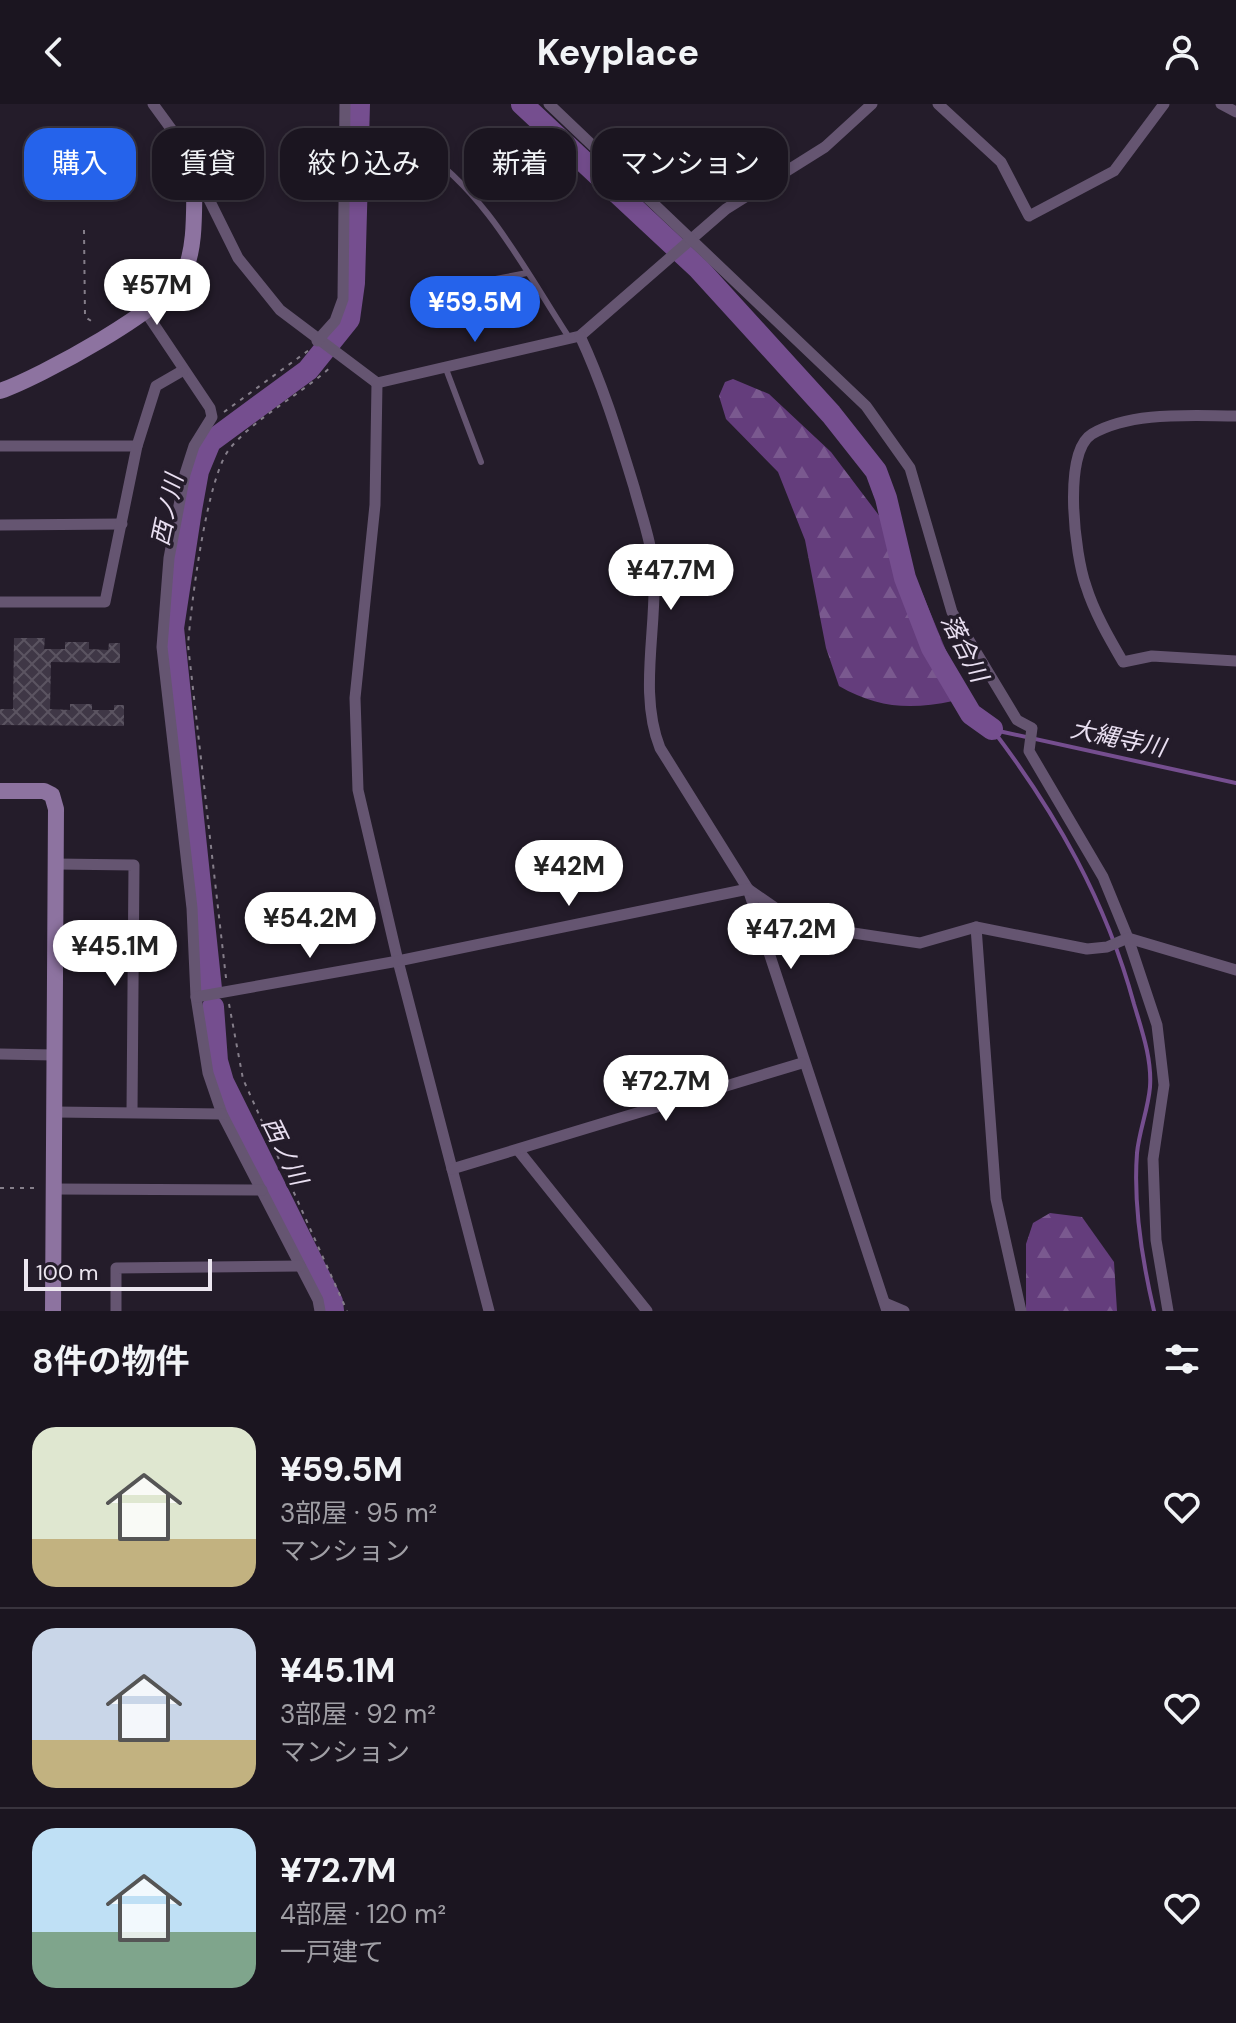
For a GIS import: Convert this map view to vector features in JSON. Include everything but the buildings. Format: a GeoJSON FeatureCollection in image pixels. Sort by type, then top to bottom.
{"type":"FeatureCollection","features":[{"type":"Feature","properties":{"kind":"street"},"geometry":{"type":"LineString","coordinates":[[153,104],[171,128]]}},
{"type":"Feature","properties":{"kind":"street"},"geometry":{"type":"LineString","coordinates":[[328,349],[343,299],[345,104]]}},
{"type":"Feature","properties":{"kind":"street"},"geometry":{"type":"LineString","coordinates":[[549,104],[866,406],[910,468],[952,612],[1017,720],[1032,728],[1027,747],[1085,843],[1128,938],[1161,1048],[1164,1085],[1153,1159],[1156,1240],[1168,1311]]}},
{"type":"Feature","properties":{"kind":"street"},"geometry":{"type":"LineString","coordinates":[[209,200],[238,258],[280,310],[377,383],[575,338],[670,262],[726,209],[825,147],[872,104]]}},
{"type":"Feature","properties":{"kind":"street"},"geometry":{"type":"LineString","coordinates":[[938,104],[1001,162],[1029,216],[1114,171],[1164,104]]}},
{"type":"Feature","properties":{"kind":"street"},"geometry":{"type":"LineString","coordinates":[[1221,104],[1236,112]]}},
{"type":"Feature","properties":{"kind":"street"},"geometry":{"type":"LineString","coordinates":[[0,391],[42,374],[145,311],[184,274],[191,248],[194,200]]}},
{"type":"Feature","properties":{"kind":"street"},"geometry":{"type":"LineString","coordinates":[[145,311],[182,371],[210,408],[212,417],[194,446],[185,474],[169,558],[162,624],[166,693],[192,908],[196,997],[208,1073],[222,1114],[318,1300],[320,1311]]}},
{"type":"Feature","properties":{"kind":"street"},"geometry":{"type":"LineString","coordinates":[[575,338],[604,387],[650,543],[654,574],[649,706],[653,729],[660,748],[748,889],[802,1063],[886,1307],[904,1311]]}},
{"type":"Feature","properties":{"kind":"street"},"geometry":{"type":"LineString","coordinates":[[0,602],[105,602],[137,446],[156,386],[182,371]]}},
{"type":"Feature","properties":{"kind":"street"},"geometry":{"type":"LineString","coordinates":[[377,383],[375,505],[355,698],[354,743],[358,790],[398,961],[489,1311]]}},
{"type":"Feature","properties":{"kind":"street"},"geometry":{"type":"LineString","coordinates":[[1236,416],[1125,421],[1090,435],[1078,451],[1075,471],[1075,533],[1085,585],[1123,662],[1152,656],[1236,661]]}},
{"type":"Feature","properties":{"kind":"street"},"geometry":{"type":"LineString","coordinates":[[0,446],[137,446]]}},
{"type":"Feature","properties":{"kind":"street"},"geometry":{"type":"LineString","coordinates":[[0,525],[122,524]]}},
{"type":"Feature","properties":{"kind":"street"},"geometry":{"type":"LineString","coordinates":[[0,791],[44,791],[52,795],[56,809],[53,1311]]}},
{"type":"Feature","properties":{"kind":"street"},"geometry":{"type":"LineString","coordinates":[[56,864],[134,865],[132,1112]]}},
{"type":"Feature","properties":{"kind":"street"},"geometry":{"type":"LineString","coordinates":[[196,997],[228,994],[398,961],[748,889],[800,925],[920,943],[976,927],[1087,949],[1107,947],[1128,938],[1236,970]]}},
{"type":"Feature","properties":{"kind":"street"},"geometry":{"type":"LineString","coordinates":[[976,927],[996,1199],[1021,1311]]}},
{"type":"Feature","properties":{"kind":"street"},"geometry":{"type":"LineString","coordinates":[[0,1054],[54,1055]]}},
{"type":"Feature","properties":{"kind":"street"},"geometry":{"type":"LineString","coordinates":[[452,1169],[802,1063]]}},
{"type":"Feature","properties":{"kind":"street"},"geometry":{"type":"LineString","coordinates":[[55,1112],[222,1114]]}},
{"type":"Feature","properties":{"kind":"street"},"geometry":{"type":"LineString","coordinates":[[518,1150],[647,1311]]}},
{"type":"Feature","properties":{"kind":"street"},"geometry":{"type":"LineString","coordinates":[[55,1189],[262,1190]]}},
{"type":"Feature","properties":{"kind":"street"},"geometry":{"type":"LineString","coordinates":[[116,1311],[116,1268],[300,1266]]}},
{"type":"Feature","properties":{"kind":"lane"},"geometry":{"type":"LineString","coordinates":[[448,169],[495,224],[575,338]]}},
{"type":"Feature","properties":{"kind":"lane"},"geometry":{"type":"LineString","coordinates":[[458,286],[527,273]]}},
{"type":"Feature","properties":{"kind":"lane"},"geometry":{"type":"LineString","coordinates":[[446,369],[481,462]]}},
{"type":"Feature","properties":{"kind":"path"},"geometry":{"type":"LineString","coordinates":[[84,230],[85,317],[110,333]]}},
{"type":"Feature","properties":{"kind":"path"},"geometry":{"type":"LineString","coordinates":[[212,417],[227,411],[304,355],[328,349]]}},
{"type":"Feature","properties":{"kind":"path"},"geometry":{"type":"LineString","coordinates":[[328,349],[304,391],[246,431],[227,450],[216,477],[190,613],[188,645],[232,1034],[243,1079],[347,1311]]}},
{"type":"Feature","properties":{"kind":"path"},"geometry":{"type":"LineString","coordinates":[[0,1188],[55,1189]]}},
{"type":"Feature","properties":{"kind":"green space"},"geometry":{"type":"Polygon","coordinates":[[[733,379],[769,394],[831,452],[890,530],[923,595],[952,665],[953,701],[922,706],[894,705],[867,699],[839,686],[826,648],[805,540],[778,472],[726,419],[719,396],[725,382],[733,379]]]}},
{"type":"Feature","properties":{"kind":"green space"},"geometry":{"type":"Polygon","coordinates":[[[1050,1213],[1082,1217],[1114,1262],[1117,1311],[1026,1311],[1026,1244],[1033,1223],[1050,1213]]]}},
{"type":"Feature","properties":{"kind":"waterway","name":"西ノ川"},"geometry":{"type":"LineString","coordinates":[[211,989],[173,628],[191,510],[198,471],[210,442],[308,370],[349,319],[354,283],[359,104]]}},
{"type":"Feature","properties":{"kind":"waterway","name":"落合川"},"geometry":{"type":"LineString","coordinates":[[522,104],[699,269],[831,414],[876,471],[886,498],[905,578],[932,648],[971,714],[992,729]]}},
{"type":"Feature","properties":{"kind":"waterway","name":"落合川"},"geometry":{"type":"LineString","coordinates":[[992,729],[1058,826],[1094,894],[1122,966],[1143,1035],[1150,1087],[1138,1145],[1136,1193],[1142,1253],[1154,1311]]}},
{"type":"Feature","properties":{"kind":"waterway","name":"大縄寺川"},"geometry":{"type":"LineString","coordinates":[[994,730],[1236,783]]}},
{"type":"Feature","properties":{"kind":"waterway","name":"西ノ川"},"geometry":{"type":"LineString","coordinates":[[213,1007],[217,1061],[223,1082],[332,1302],[333,1311]]}}]}
